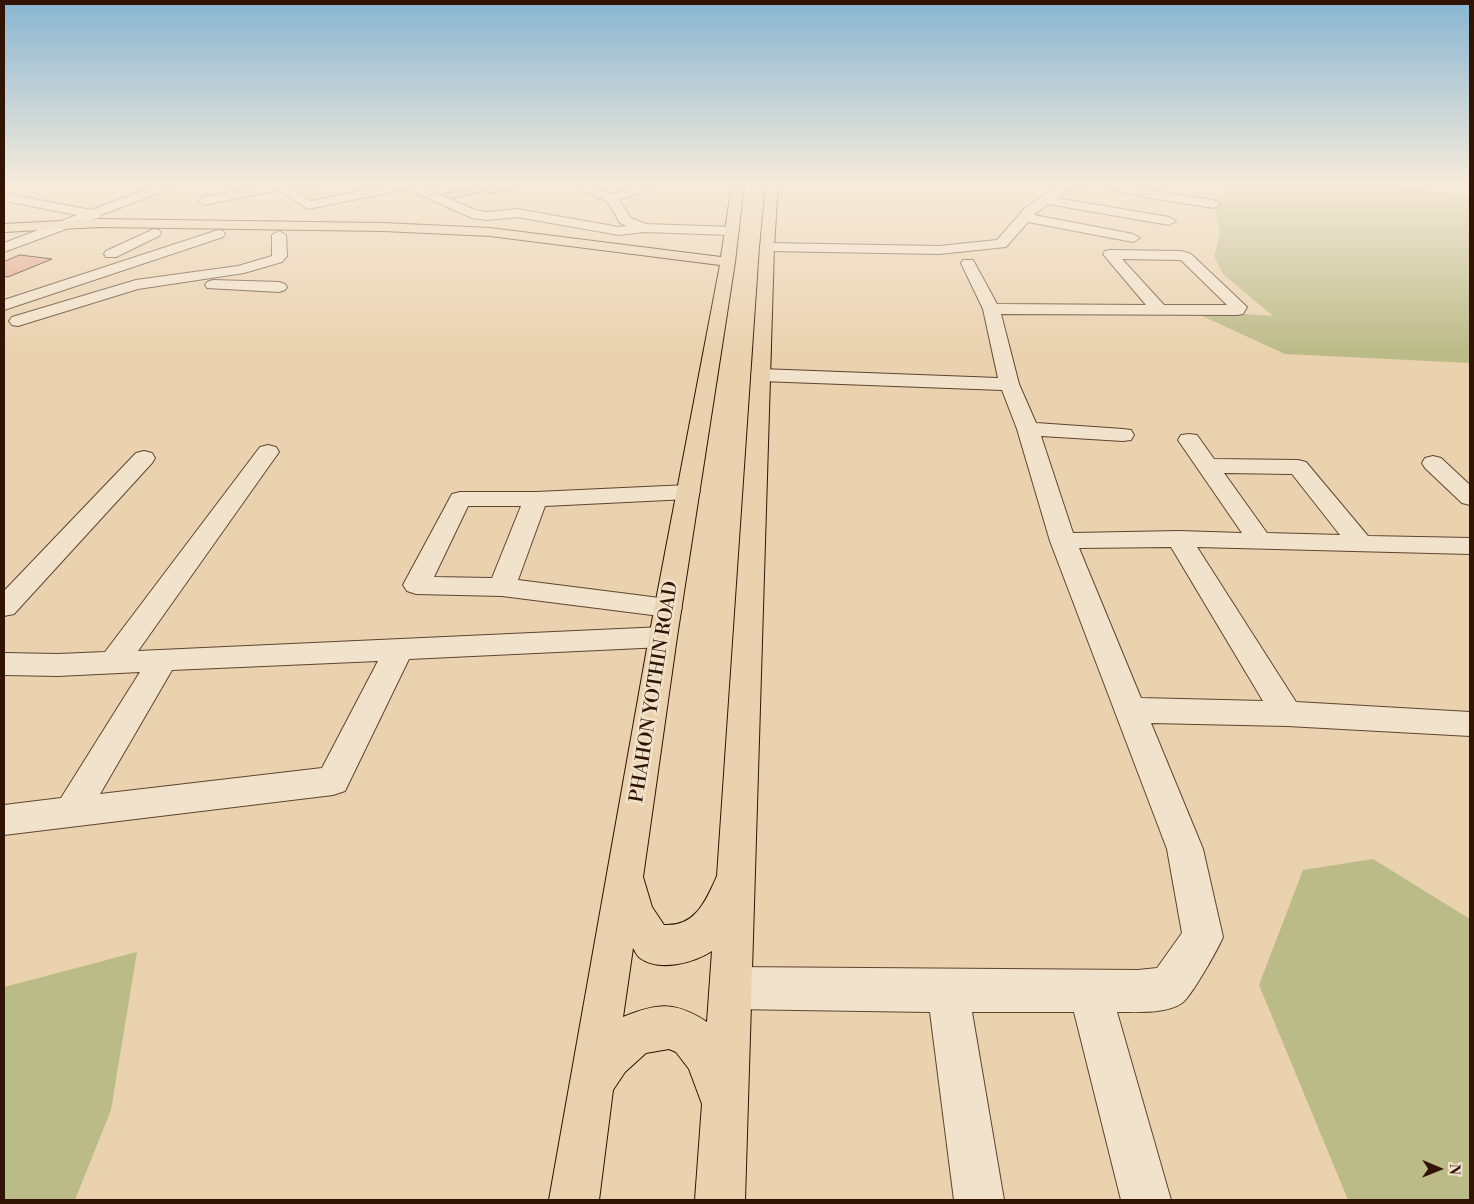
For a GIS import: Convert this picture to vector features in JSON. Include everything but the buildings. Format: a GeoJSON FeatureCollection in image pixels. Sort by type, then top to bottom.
{"type":"FeatureCollection","features":[{"type":"Feature","properties":{"kind":"main road"},"geometry":{"type":"LineString","coordinates":[[454,240],[727,268]]}},
{"type":"Feature","properties":{"kind":"main road"},"geometry":{"type":"LineString","coordinates":[[544,240],[727,268]]}},
{"type":"Feature","properties":{"kind":"main road","name":"PHAHON YOTHIN ROAD"},"geometry":{"type":"LineString","coordinates":[[574,1200],[666,622],[731,240]]}},
{"type":"Feature","properties":{"kind":"main road"},"geometry":{"type":"LineString","coordinates":[[720,1200],[768,240]]}},
{"type":"Feature","properties":{"kind":"main road"},"geometry":{"type":"LineString","coordinates":[[626,871],[630,903],[636,919],[654,944],[672,946],[694,941],[712,925],[723,906],[737,872]]}},
{"type":"Feature","properties":{"kind":"main road"},"geometry":{"type":"LineString","coordinates":[[591,1084],[609,1056],[633,1035],[652,1029],[672,1027],[691,1038],[706,1055],[725,1104]]}},
{"type":"Feature","properties":{"kind":"street"},"geometry":{"type":"LineString","coordinates":[[4,248],[25,240]]}},
{"type":"Feature","properties":{"kind":"street"},"geometry":{"type":"LineString","coordinates":[[4,291],[100,260],[140,240]]}},
{"type":"Feature","properties":{"kind":"street"},"geometry":{"type":"LineString","coordinates":[[4,305],[199,240]]}},
{"type":"Feature","properties":{"kind":"street"},"geometry":{"type":"LineString","coordinates":[[18,321],[136,285],[239,270],[278,259],[280,256],[279,240]]}},
{"type":"Feature","properties":{"kind":"street"},"geometry":{"type":"LineString","coordinates":[[767,247],[939,250],[1001,244],[1004,240]]}},
{"type":"Feature","properties":{"kind":"street"},"geometry":{"type":"LineString","coordinates":[[991,309],[1160,310],[1237,310],[1239,308],[1186,257],[1181,255],[1110,254],[1160,310]]}},
{"type":"Feature","properties":{"kind":"street"},"geometry":{"type":"LineString","coordinates":[[138,260],[166,280],[203,285],[279,287]]}},
{"type":"Feature","properties":{"kind":"street"},"geometry":{"type":"LineString","coordinates":[[731,988],[948,992],[1138,991],[1168,988],[1203,937],[1185,849],[1063,541],[1028,429],[1009,384],[991,309],[968,263]]}},
{"type":"Feature","properties":{"kind":"street"},"geometry":{"type":"LineString","coordinates":[[760,375],[1009,384]]}},
{"type":"Feature","properties":{"kind":"street"},"geometry":{"type":"LineString","coordinates":[[1028,429],[1123,435]]}},
{"type":"Feature","properties":{"kind":"street"},"geometry":{"type":"LineString","coordinates":[[1189,440],[1260,541]]}},
{"type":"Feature","properties":{"kind":"street"},"geometry":{"type":"LineString","coordinates":[[114,662],[268,452]]}},
{"type":"Feature","properties":{"kind":"street"},"geometry":{"type":"LineString","coordinates":[[4,607],[144,458]]}},
{"type":"Feature","properties":{"kind":"street"},"geometry":{"type":"LineString","coordinates":[[1433,463],[1470,498]]}},
{"type":"Feature","properties":{"kind":"street"},"geometry":{"type":"LineString","coordinates":[[1208,466],[1298,467],[1360,544]]}},
{"type":"Feature","properties":{"kind":"street"},"geometry":{"type":"LineString","coordinates":[[666,622],[502,588],[416,585],[460,499],[536,500],[688,492]]}},
{"type":"Feature","properties":{"kind":"street"},"geometry":{"type":"LineString","coordinates":[[502,588],[536,500]]}},
{"type":"Feature","properties":{"kind":"street"},"geometry":{"type":"LineString","coordinates":[[1063,541],[1179,539],[1470,546]]}},
{"type":"Feature","properties":{"kind":"street"},"geometry":{"type":"LineString","coordinates":[[1179,539],[1287,714]]}},
{"type":"Feature","properties":{"kind":"street"},"geometry":{"type":"LineString","coordinates":[[4,664],[58,665],[399,649],[666,622]]}},
{"type":"Feature","properties":{"kind":"street"},"geometry":{"type":"LineString","coordinates":[[4,820],[333,781],[399,649]]}},
{"type":"Feature","properties":{"kind":"street"},"geometry":{"type":"LineString","coordinates":[[72,812],[164,660]]}},
{"type":"Feature","properties":{"kind":"street"},"geometry":{"type":"LineString","coordinates":[[1130,710],[1287,714],[1470,724]]}},
{"type":"Feature","properties":{"kind":"street"},"geometry":{"type":"LineString","coordinates":[[1090,991],[1146,1200]]}},
{"type":"Feature","properties":{"kind":"street"},"geometry":{"type":"LineString","coordinates":[[948,992],[979,1200]]}},
{"type":"Feature","properties":{"kind":"green space"},"geometry":{"type":"Polygon","coordinates":[[[1218,240],[1470,240],[1470,363],[1285,354],[1189,310],[1273,316],[1222,273],[1214,256],[1218,240]]]}},
{"type":"Feature","properties":{"kind":"green space"},"geometry":{"type":"Polygon","coordinates":[[[1373,859],[1470,919],[1470,1200],[1348,1200],[1259,985],[1303,870],[1373,859]]]}},
{"type":"Feature","properties":{"kind":"green space"},"geometry":{"type":"Polygon","coordinates":[[[137,952],[111,1110],[75,1200],[4,1200],[4,987],[137,952]]]}}]}
